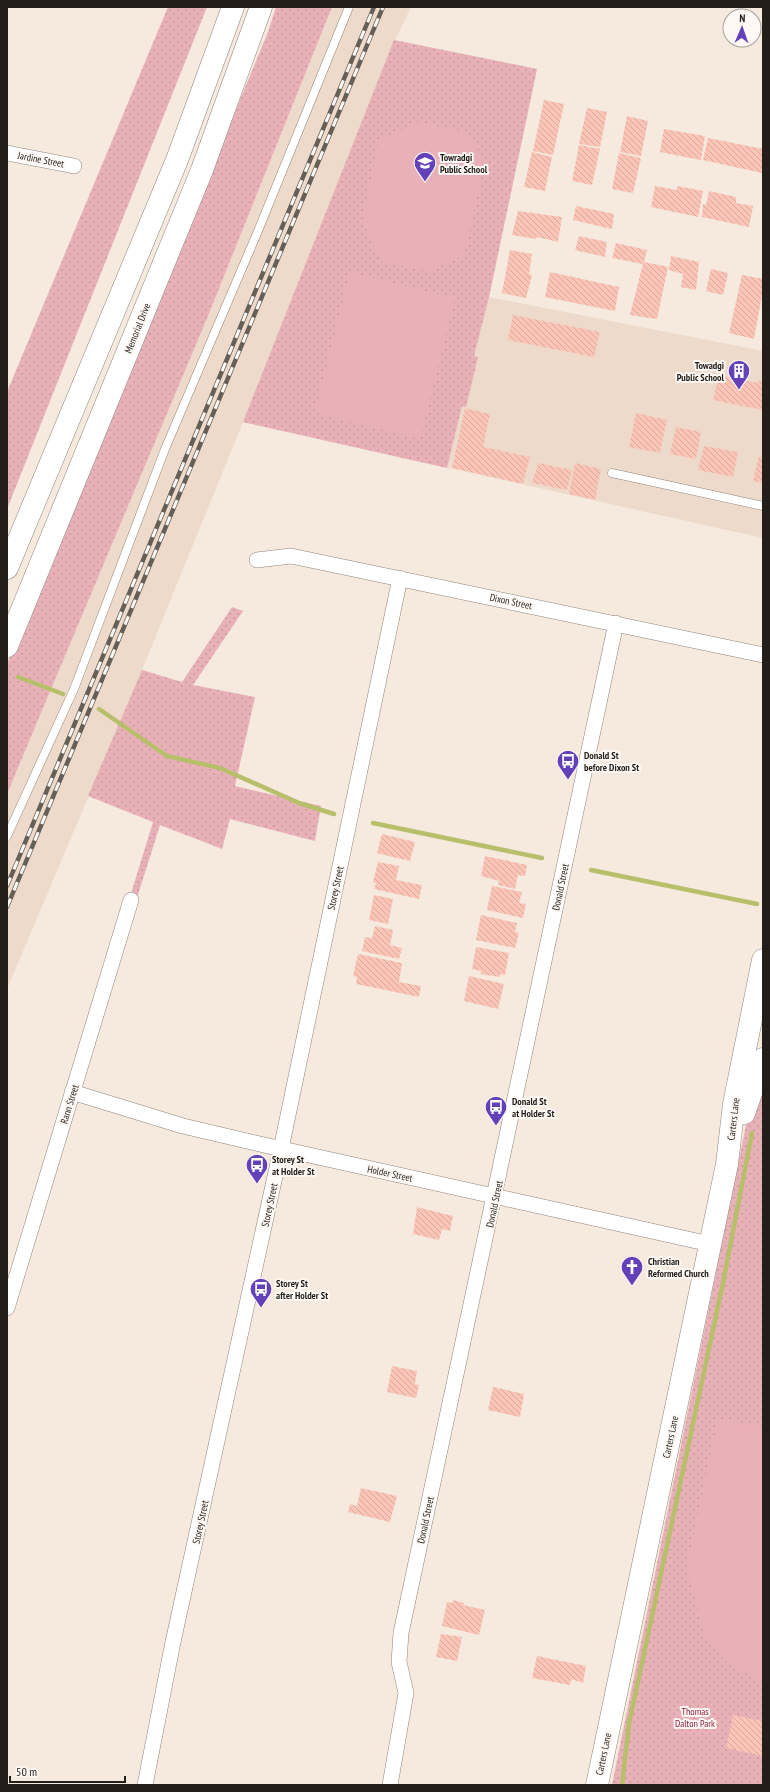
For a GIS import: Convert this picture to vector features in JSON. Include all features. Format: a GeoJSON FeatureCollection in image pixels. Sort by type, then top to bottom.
{"type":"FeatureCollection","features":[{"type":"Feature","properties":{"kind":"main road"},"geometry":{"type":"LineString","coordinates":[[7,568],[177,160],[233,7]]}},
{"type":"Feature","properties":{"kind":"main road","name":"Memorial Drive"},"geometry":{"type":"LineString","coordinates":[[7,646],[202,170],[261,7]]}},
{"type":"Feature","properties":{"kind":"main road","name":"Carters Lane"},"geometry":{"type":"LineString","coordinates":[[597,1785],[727,1164],[737,1088],[763,960]]}},
{"type":"Feature","properties":{"kind":"main road","name":"Carters Lane"},"geometry":{"type":"LineString","coordinates":[[737,1088],[763,1032]]}},
{"type":"Feature","properties":{"kind":"main road"},"geometry":{"type":"LineString","coordinates":[[727,1164],[763,1059]]}},
{"type":"Feature","properties":{"kind":"street","name":"Jardine Street"},"geometry":{"type":"LineString","coordinates":[[7,153],[74,166]]}},
{"type":"Feature","properties":{"kind":"street","name":"Dixon Street"},"geometry":{"type":"LineString","coordinates":[[257,560],[291,556],[763,655]]}},
{"type":"Feature","properties":{"kind":"street","name":"Storey Street"},"geometry":{"type":"LineString","coordinates":[[145,1785],[174,1642],[281,1149],[400,578]]}},
{"type":"Feature","properties":{"kind":"street","name":"Donald Street"},"geometry":{"type":"LineString","coordinates":[[390,1785],[406,1692],[399,1662],[401,1633],[616,623]]}},
{"type":"Feature","properties":{"kind":"street","name":"Rann Street"},"geometry":{"type":"LineString","coordinates":[[7,1308],[131,900]]}},
{"type":"Feature","properties":{"kind":"street","name":"Holder Street"},"geometry":{"type":"LineString","coordinates":[[72,1092],[183,1126],[710,1244]]}},
{"type":"Feature","properties":{"kind":"lane"},"geometry":{"type":"LineString","coordinates":[[7,836],[74,689],[165,449],[258,231],[349,7]]}},
{"type":"Feature","properties":{"kind":"lane"},"geometry":{"type":"LineString","coordinates":[[612,473],[763,506]]}},
{"type":"Feature","properties":{"kind":"shaded area","name":"Towradgi Public School"},"geometry":{"type":"Polygon","coordinates":[[[332,7],[411,7],[395,40],[537,69],[489,297],[763,351],[763,538],[243,422],[142,670],[7,989],[7,794],[208,316],[332,7]]]}},
{"type":"Feature","properties":{"kind":"green space"},"geometry":{"type":"Polygon","coordinates":[[[168,7],[207,7],[7,509],[7,392],[168,7]]]}},
{"type":"Feature","properties":{"kind":"green space"},"geometry":{"type":"Polygon","coordinates":[[[276,7],[332,7],[208,316],[7,794],[7,664],[268,32],[276,7]]]}},
{"type":"Feature","properties":{"kind":"green space"},"geometry":{"type":"Polygon","coordinates":[[[394,40],[537,69],[489,297],[474,356],[478,357],[466,407],[462,406],[447,468],[243,422],[394,40]]]}},
{"type":"Feature","properties":{"kind":"green space"},"geometry":{"type":"Polygon","coordinates":[[[418,122],[466,132],[485,161],[464,256],[429,271],[381,262],[362,221],[379,141],[418,122]]]}},
{"type":"Feature","properties":{"kind":"green space"},"geometry":{"type":"Polygon","coordinates":[[[350,272],[455,298],[420,439],[315,413],[350,272]]]}},
{"type":"Feature","properties":{"kind":"green space"},"geometry":{"type":"Polygon","coordinates":[[[232,607],[243,611],[193,685],[255,697],[235,786],[321,806],[315,841],[230,819],[222,849],[160,825],[136,901],[130,897],[153,822],[88,796],[142,670],[182,682],[232,607]]]}},
{"type":"Feature","properties":{"kind":"green space","name":"Thomas Dalton Park"},"geometry":{"type":"Polygon","coordinates":[[[763,1080],[763,1785],[612,1785],[747,1120],[763,1080]]]}},
{"type":"Feature","properties":{"kind":"green space"},"geometry":{"type":"Polygon","coordinates":[[[718,1418],[763,1427],[763,1682],[726,1662],[705,1637],[687,1567],[718,1418]]]}},
{"type":"Feature","properties":{"kind":"building"},"geometry":{"type":"Polygon","coordinates":[[[544,100],[564,104],[553,155],[533,151],[544,100]]]}},
{"type":"Feature","properties":{"kind":"building"},"geometry":{"type":"Polygon","coordinates":[[[587,108],[607,112],[600,147],[579,144],[587,108]]]}},
{"type":"Feature","properties":{"kind":"building"},"geometry":{"type":"Polygon","coordinates":[[[627,116],[648,121],[641,156],[620,152],[627,116]]]}},
{"type":"Feature","properties":{"kind":"building"},"geometry":{"type":"Polygon","coordinates":[[[664,129],[705,136],[701,160],[660,152],[664,129]]]}},
{"type":"Feature","properties":{"kind":"building"},"geometry":{"type":"Polygon","coordinates":[[[708,138],[763,149],[762,173],[703,160],[708,138]]]}},
{"type":"Feature","properties":{"kind":"building"},"geometry":{"type":"Polygon","coordinates":[[[579,145],[600,149],[592,185],[572,181],[579,145]]]}},
{"type":"Feature","properties":{"kind":"building"},"geometry":{"type":"Polygon","coordinates":[[[532,152],[552,157],[545,191],[524,187],[532,152]]]}},
{"type":"Feature","properties":{"kind":"building"},"geometry":{"type":"Polygon","coordinates":[[[619,153],[641,158],[633,193],[612,189],[619,153]]]}},
{"type":"Feature","properties":{"kind":"building"},"geometry":{"type":"Polygon","coordinates":[[[655,186],[677,190],[677,186],[703,191],[698,217],[651,207],[655,186]]]}},
{"type":"Feature","properties":{"kind":"building"},"geometry":{"type":"Polygon","coordinates":[[[709,191],[736,197],[736,203],[753,206],[749,227],[702,217],[703,204],[706,205],[709,191]]]}},
{"type":"Feature","properties":{"kind":"building"},"geometry":{"type":"Polygon","coordinates":[[[576,206],[614,214],[612,229],[573,220],[576,206]]]}},
{"type":"Feature","properties":{"kind":"building"},"geometry":{"type":"Polygon","coordinates":[[[518,211],[562,217],[558,242],[537,237],[536,239],[512,235],[518,211]]]}},
{"type":"Feature","properties":{"kind":"building"},"geometry":{"type":"Polygon","coordinates":[[[579,236],[607,242],[605,257],[575,250],[579,236]]]}},
{"type":"Feature","properties":{"kind":"building"},"geometry":{"type":"Polygon","coordinates":[[[616,243],[647,250],[644,262],[668,267],[657,319],[630,315],[643,264],[612,258],[616,243]]]}},
{"type":"Feature","properties":{"kind":"building"},"geometry":{"type":"Polygon","coordinates":[[[510,250],[532,254],[529,274],[532,275],[526,298],[502,293],[510,250]]]}},
{"type":"Feature","properties":{"kind":"building"},"geometry":{"type":"Polygon","coordinates":[[[671,256],[699,262],[696,290],[681,287],[683,274],[669,270],[671,256]]]}},
{"type":"Feature","properties":{"kind":"building"},"geometry":{"type":"Polygon","coordinates":[[[711,269],[728,273],[723,295],[706,291],[711,269]]]}},
{"type":"Feature","properties":{"kind":"building"},"geometry":{"type":"Polygon","coordinates":[[[550,272],[619,287],[615,311],[545,297],[550,272]]]}},
{"type":"Feature","properties":{"kind":"building"},"geometry":{"type":"Polygon","coordinates":[[[742,275],[763,279],[763,290],[754,339],[729,333],[742,275]]]}},
{"type":"Feature","properties":{"kind":"building"},"geometry":{"type":"Polygon","coordinates":[[[513,315],[600,332],[594,357],[508,340],[513,315]]]}},
{"type":"Feature","properties":{"kind":"building","name":"Towadgi Public School"},"geometry":{"type":"Polygon","coordinates":[[[719,375],[757,383],[758,381],[763,382],[763,410],[713,400],[719,375]]]}},
{"type":"Feature","properties":{"kind":"building"},"geometry":{"type":"Polygon","coordinates":[[[465,408],[490,414],[483,447],[530,457],[523,484],[452,468],[465,408]]]}},
{"type":"Feature","properties":{"kind":"building"},"geometry":{"type":"Polygon","coordinates":[[[636,413],[667,420],[660,453],[629,447],[636,413]]]}},
{"type":"Feature","properties":{"kind":"building"},"geometry":{"type":"Polygon","coordinates":[[[676,427],[701,432],[696,459],[670,454],[676,427]]]}},
{"type":"Feature","properties":{"kind":"building"},"geometry":{"type":"Polygon","coordinates":[[[704,446],[738,452],[733,477],[698,470],[704,446]]]}},
{"type":"Feature","properties":{"kind":"building"},"geometry":{"type":"Polygon","coordinates":[[[759,456],[763,457],[763,483],[753,481],[759,456]]]}},
{"type":"Feature","properties":{"kind":"building"},"geometry":{"type":"Polygon","coordinates":[[[538,463],[572,470],[567,490],[532,483],[538,463]]]}},
{"type":"Feature","properties":{"kind":"building"},"geometry":{"type":"Polygon","coordinates":[[[575,463],[601,469],[595,500],[569,494],[575,463]]]}},
{"type":"Feature","properties":{"kind":"building"},"geometry":{"type":"Polygon","coordinates":[[[382,834],[415,842],[410,861],[377,853],[382,834]]]}},
{"type":"Feature","properties":{"kind":"building"},"geometry":{"type":"Polygon","coordinates":[[[485,856],[527,865],[525,876],[518,875],[515,889],[498,885],[499,881],[481,876],[485,856]]]}},
{"type":"Feature","properties":{"kind":"building"},"geometry":{"type":"Polygon","coordinates":[[[378,862],[399,866],[396,880],[422,885],[419,899],[374,889],[376,883],[373,882],[378,862]]]}},
{"type":"Feature","properties":{"kind":"building"},"geometry":{"type":"Polygon","coordinates":[[[492,886],[522,892],[519,903],[526,904],[523,918],[487,910],[492,886]]]}},
{"type":"Feature","properties":{"kind":"building"},"geometry":{"type":"Polygon","coordinates":[[[374,895],[393,899],[388,924],[369,920],[374,895]]]}},
{"type":"Feature","properties":{"kind":"building"},"geometry":{"type":"Polygon","coordinates":[[[481,915],[517,923],[515,932],[519,933],[515,948],[476,940],[481,915]]]}},
{"type":"Feature","properties":{"kind":"building"},"geometry":{"type":"Polygon","coordinates":[[[375,926],[393,930],[390,945],[402,948],[399,959],[362,951],[365,937],[372,938],[375,926]]]}},
{"type":"Feature","properties":{"kind":"building"},"geometry":{"type":"Polygon","coordinates":[[[476,947],[509,953],[505,975],[500,974],[500,977],[481,974],[481,971],[472,969],[476,947]]]}},
{"type":"Feature","properties":{"kind":"building"},"geometry":{"type":"Polygon","coordinates":[[[358,954],[402,963],[399,982],[421,986],[419,997],[356,984],[357,977],[353,976],[358,954]]]}},
{"type":"Feature","properties":{"kind":"building"},"geometry":{"type":"Polygon","coordinates":[[[469,976],[504,984],[498,1009],[464,1001],[469,976]]]}},
{"type":"Feature","properties":{"kind":"building"},"geometry":{"type":"Polygon","coordinates":[[[417,1207],[453,1216],[450,1231],[442,1229],[439,1240],[413,1234],[417,1207]]]}},
{"type":"Feature","properties":{"kind":"building"},"geometry":{"type":"Polygon","coordinates":[[[392,1366],[417,1371],[415,1384],[419,1385],[416,1398],[387,1392],[392,1366]]]}},
{"type":"Feature","properties":{"kind":"building"},"geometry":{"type":"Polygon","coordinates":[[[493,1387],[524,1394],[520,1417],[488,1410],[493,1387]]]}},
{"type":"Feature","properties":{"kind":"building"},"geometry":{"type":"Polygon","coordinates":[[[361,1488],[397,1496],[390,1522],[348,1512],[350,1504],[357,1506],[361,1488]]]}},
{"type":"Feature","properties":{"kind":"building"},"geometry":{"type":"Polygon","coordinates":[[[453,1600],[464,1603],[463,1605],[485,1610],[479,1635],[442,1626],[447,1602],[452,1603],[453,1600]]]}},
{"type":"Feature","properties":{"kind":"building"},"geometry":{"type":"Polygon","coordinates":[[[441,1634],[462,1637],[457,1661],[436,1657],[441,1634]]]}},
{"type":"Feature","properties":{"kind":"building"},"geometry":{"type":"Polygon","coordinates":[[[537,1656],[586,1666],[583,1683],[571,1679],[570,1685],[532,1678],[537,1656]]]}},
{"type":"Feature","properties":{"kind":"building"},"geometry":{"type":"Polygon","coordinates":[[[733,1715],[763,1721],[763,1756],[726,1748],[733,1715]]]}},
{"type":"Feature","properties":{"kind":"waterway"},"geometry":{"type":"LineString","coordinates":[[18,677],[63,694]]}},
{"type":"Feature","properties":{"kind":"waterway"},"geometry":{"type":"LineString","coordinates":[[99,709],[167,756],[220,768],[299,803],[334,814]]}},
{"type":"Feature","properties":{"kind":"waterway"},"geometry":{"type":"LineString","coordinates":[[373,823],[542,858]]}},
{"type":"Feature","properties":{"kind":"waterway"},"geometry":{"type":"LineString","coordinates":[[591,870],[757,904]]}},
{"type":"Feature","properties":{"kind":"waterway"},"geometry":{"type":"LineString","coordinates":[[622,1785],[629,1724],[723,1283],[752,1133]]}},
{"type":"Feature","properties":{"kind":"railway"},"geometry":{"type":"LineString","coordinates":[[7,886],[374,7]]}},
{"type":"Feature","properties":{"kind":"railway"},"geometry":{"type":"LineString","coordinates":[[7,907],[383,7]]}},
{"type":"Feature","properties":{"kind":"place","name":"Towradgi Public School"},"geometry":{"type":"Point","coordinates":[425,182]}},
{"type":"Feature","properties":{"kind":"place","name":"Towadgi Public School"},"geometry":{"type":"Point","coordinates":[739,390]}},
{"type":"Feature","properties":{"kind":"place","name":"Donald St before Dixon St"},"geometry":{"type":"Point","coordinates":[568,780]}},
{"type":"Feature","properties":{"kind":"place","name":"Donald St at Holder St"},"geometry":{"type":"Point","coordinates":[496,1126]}},
{"type":"Feature","properties":{"kind":"place","name":"Storey St at Holder St"},"geometry":{"type":"Point","coordinates":[257,1184]}},
{"type":"Feature","properties":{"kind":"place","name":"Christian Reformed Church"},"geometry":{"type":"Point","coordinates":[632,1286]}},
{"type":"Feature","properties":{"kind":"place","name":"Storey St after Holder St"},"geometry":{"type":"Point","coordinates":[261,1308]}}]}
